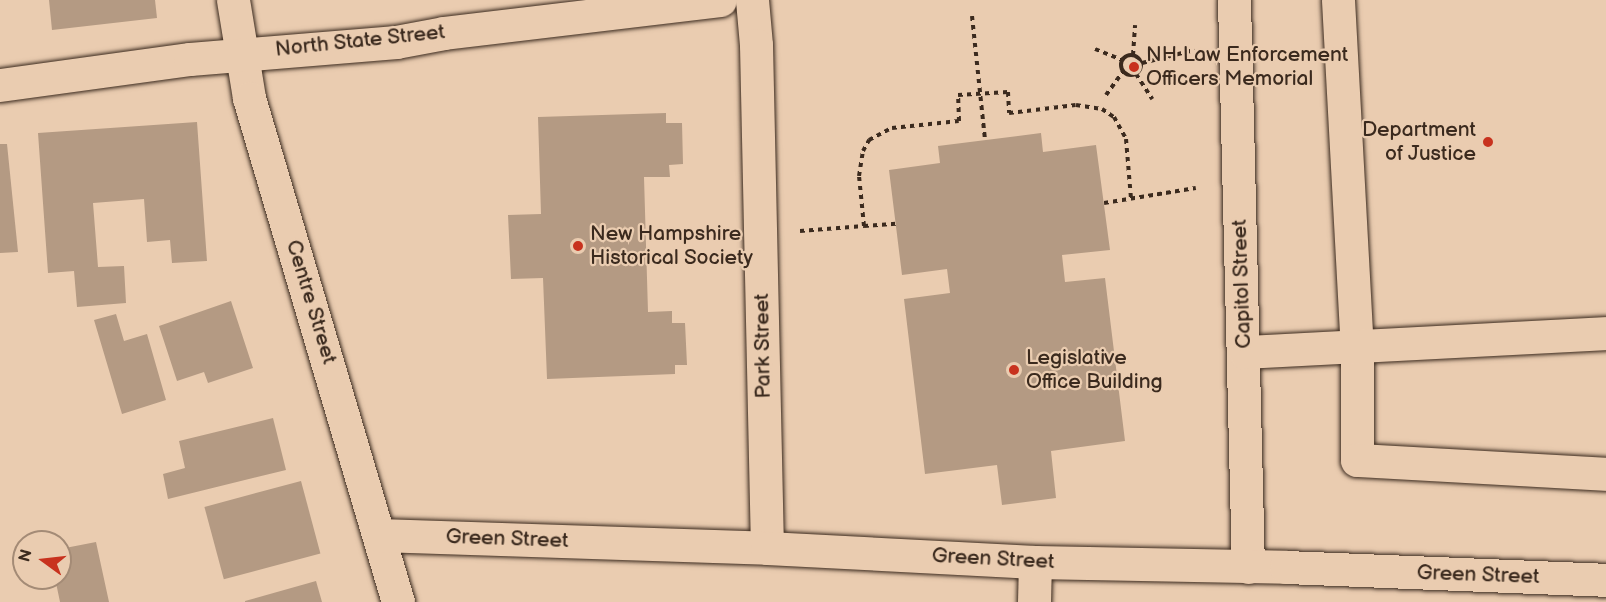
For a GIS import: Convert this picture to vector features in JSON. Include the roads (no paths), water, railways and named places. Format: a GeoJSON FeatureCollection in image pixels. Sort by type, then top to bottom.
{"type":"FeatureCollection","features":[{"type":"Feature","properties":{"kind":"street","name":"Centre Street"},"geometry":{"type":"LineString","coordinates":[[232,0],[249,98],[398,602]]}},
{"type":"Feature","properties":{"kind":"street","name":"North State Street"},"geometry":{"type":"LineString","coordinates":[[0,85],[243,53],[396,42],[444,33],[720,0]]}},
{"type":"Feature","properties":{"kind":"street","name":"Park Street"},"geometry":{"type":"LineString","coordinates":[[752,0],[756,45],[767,548]]}},
{"type":"Feature","properties":{"kind":"street","name":"Capitol Street"},"geometry":{"type":"LineString","coordinates":[[1234,0],[1245,352],[1245,526],[1248,567]]}},
{"type":"Feature","properties":{"kind":"street"},"geometry":{"type":"LineString","coordinates":[[1338,0],[1357,347],[1357,460],[1606,474]]}},
{"type":"Feature","properties":{"kind":"street"},"geometry":{"type":"LineString","coordinates":[[1245,352],[1606,333]]}},
{"type":"Feature","properties":{"kind":"street","name":"Green Street"},"geometry":{"type":"LineString","coordinates":[[379,535],[767,548],[1035,562],[1606,580]]}},
{"type":"Feature","properties":{"kind":"street"},"geometry":{"type":"LineString","coordinates":[[1034,602],[1035,562]]}},
{"type":"Feature","properties":{"kind":"place","name":"NH Law Enforcement Officers Memorial"},"geometry":{"type":"Point","coordinates":[1134,67]}},
{"type":"Feature","properties":{"kind":"place","name":"Department of Justice"},"geometry":{"type":"Point","coordinates":[1488,142]}},
{"type":"Feature","properties":{"kind":"place","name":"New Hampshire Historical Society"},"geometry":{"type":"Point","coordinates":[578,246]}},
{"type":"Feature","properties":{"kind":"place","name":"Legislative Office Building"},"geometry":{"type":"Point","coordinates":[1014,370]}}]}
